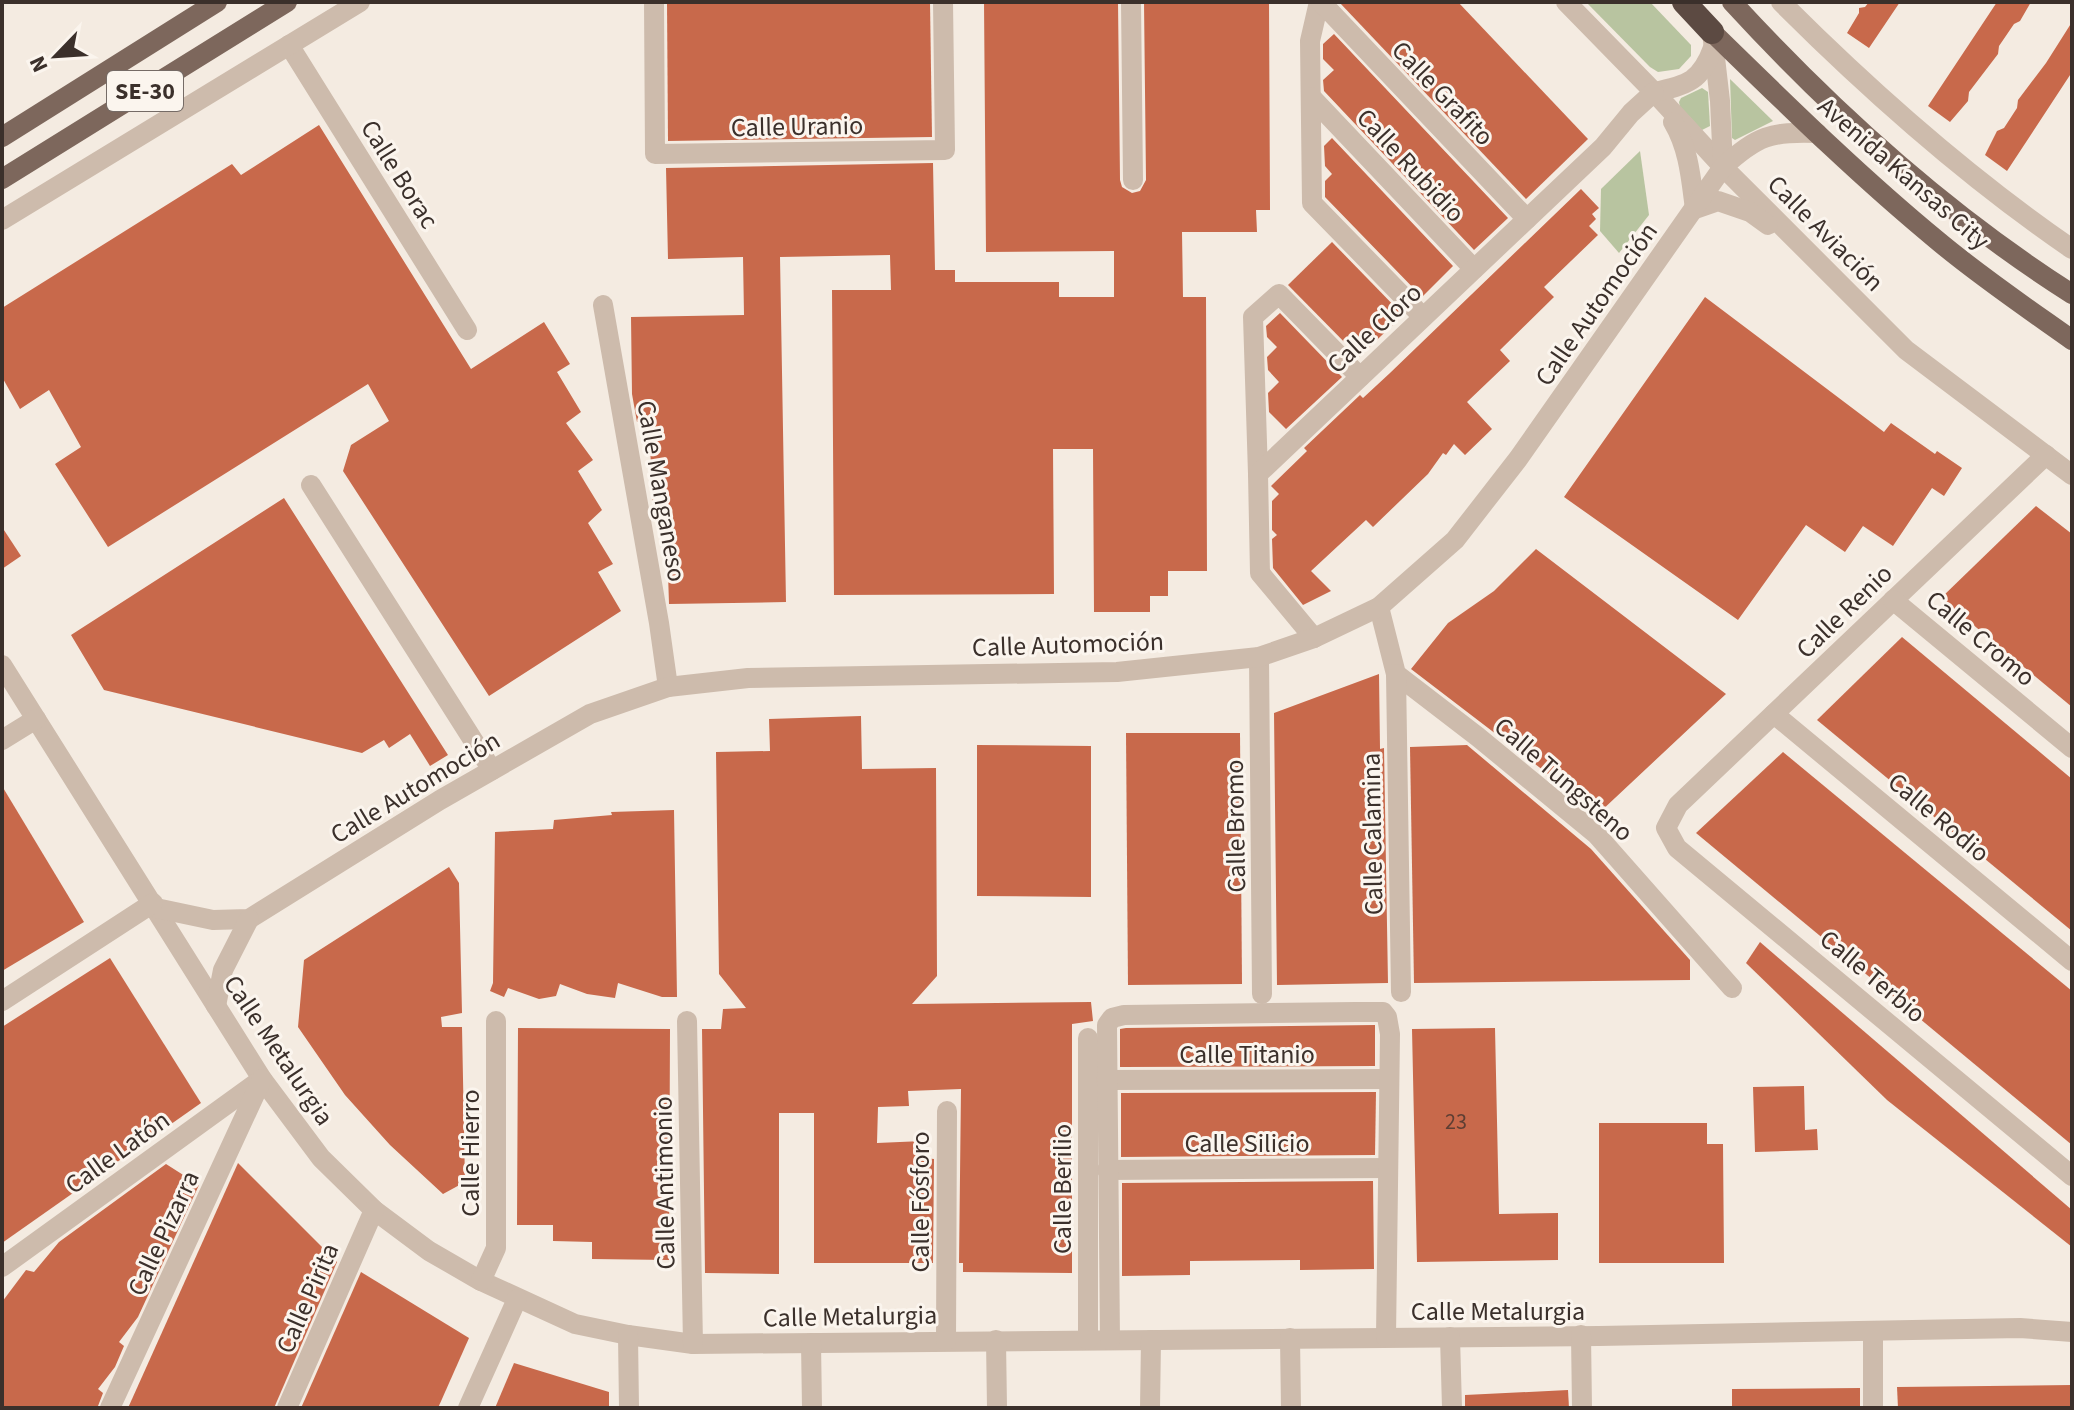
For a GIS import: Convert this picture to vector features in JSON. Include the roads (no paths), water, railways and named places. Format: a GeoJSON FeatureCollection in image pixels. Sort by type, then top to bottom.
{"type":"FeatureCollection","features":[{"type":"Feature","properties":{"kind":"highway"},"geometry":{"type":"LineString","coordinates":[[1684,2],[1713,40]]}},
{"type":"Feature","properties":{"kind":"main road","name":"SE-30"},"geometry":{"type":"LineString","coordinates":[[2,137],[217,2]]}},
{"type":"Feature","properties":{"kind":"main road","name":"SE-30"},"geometry":{"type":"LineString","coordinates":[[2,179],[287,2]]}},
{"type":"Feature","properties":{"kind":"main road","name":"Avenida Kansas City"},"geometry":{"type":"LineString","coordinates":[[1732,2],[1784,58],[1915,179],[2025,264],[2072,294]]}},
{"type":"Feature","properties":{"kind":"main road","name":"Avenida Kansas City"},"geometry":{"type":"LineString","coordinates":[[1713,40],[1938,241],[2072,340]]}},
{"type":"Feature","properties":{"kind":"street"},"geometry":{"type":"LineString","coordinates":[[2,220],[360,2]]}},
{"type":"Feature","properties":{"kind":"street","name":"Calle Uranio"},"geometry":{"type":"LineString","coordinates":[[654,2],[655,154],[945,150],[943,2]]}},
{"type":"Feature","properties":{"kind":"street"},"geometry":{"type":"LineString","coordinates":[[1131,2],[1133,180]]}},
{"type":"Feature","properties":{"kind":"street"},"geometry":{"type":"LineString","coordinates":[[1320,2],[1310,41],[1312,203],[1423,317]]}},
{"type":"Feature","properties":{"kind":"street","name":"Calle Grafito"},"geometry":{"type":"LineString","coordinates":[[1320,2],[1527,219]]}},
{"type":"Feature","properties":{"kind":"street","name":"Calle Aviación"},"geometry":{"type":"LineString","coordinates":[[1566,2],[1723,167],[1906,350],[2072,475]]}},
{"type":"Feature","properties":{"kind":"street"},"geometry":{"type":"LineString","coordinates":[[1781,2],[1953,161],[2072,249]]}},
{"type":"Feature","properties":{"kind":"street"},"geometry":{"type":"LineString","coordinates":[[1713,40],[1700,75],[1682,85],[1654,92],[1681,135],[1695,209],[1718,201],[1750,212],[1813,257]]}},
{"type":"Feature","properties":{"kind":"street"},"geometry":{"type":"LineString","coordinates":[[1713,40],[1723,167]]}},
{"type":"Feature","properties":{"kind":"street","name":"Calle Borac"},"geometry":{"type":"LineString","coordinates":[[289,45],[467,330]]}},
{"type":"Feature","properties":{"kind":"street","name":"Calle Cloro"},"geometry":{"type":"LineString","coordinates":[[1258,474],[1603,147],[1631,113],[1654,92]]}},
{"type":"Feature","properties":{"kind":"street","name":"Calle Rubidio"},"geometry":{"type":"LineString","coordinates":[[1311,97],[1474,269]]}},
{"type":"Feature","properties":{"kind":"street","name":"Calle Automoción"},"geometry":{"type":"LineString","coordinates":[[249,919],[492,770],[590,714],[668,687],[748,678],[1117,672],[1259,657],[1314,638],[1379,607],[1455,540],[1518,459],[1723,167],[1747,145],[1780,132],[1817,133]]}},
{"type":"Feature","properties":{"kind":"street"},"geometry":{"type":"LineString","coordinates":[[1314,638],[1260,573],[1253,317],[1279,294],[1360,377]]}},
{"type":"Feature","properties":{"kind":"street","name":"Calle Manganeso"},"geometry":{"type":"LineString","coordinates":[[603,305],[668,687]]}},
{"type":"Feature","properties":{"kind":"street","name":"Calle Renio"},"geometry":{"type":"LineString","coordinates":[[1678,805],[2046,455]]}},
{"type":"Feature","properties":{"kind":"street"},"geometry":{"type":"LineString","coordinates":[[311,485],[492,770]]}},
{"type":"Feature","properties":{"kind":"street","name":"Calle Cromo"},"geometry":{"type":"LineString","coordinates":[[1893,600],[2072,748]]}},
{"type":"Feature","properties":{"kind":"street"},"geometry":{"type":"LineString","coordinates":[[1379,607],[1396,674]]}},
{"type":"Feature","properties":{"kind":"street","name":"Calle Bromo"},"geometry":{"type":"LineString","coordinates":[[1259,657],[1262,994]]}},
{"type":"Feature","properties":{"kind":"street","name":"Calle Metalurgia"},"geometry":{"type":"LineString","coordinates":[[2,665],[262,1079],[321,1158],[374,1210],[429,1251],[481,1281],[575,1324],[693,1344],[1873,1331],[2020,1328],[2072,1322]]}},
{"type":"Feature","properties":{"kind":"street","name":"Calle Tungsteno"},"geometry":{"type":"LineString","coordinates":[[1396,674],[1596,834],[1732,988]]}},
{"type":"Feature","properties":{"kind":"street","name":"Calle Calamina"},"geometry":{"type":"LineString","coordinates":[[1396,674],[1401,992]]}},
{"type":"Feature","properties":{"kind":"street","name":"Calle Rodio"},"geometry":{"type":"LineString","coordinates":[[1774,714],[2072,961]]}},
{"type":"Feature","properties":{"kind":"street"},"geometry":{"type":"LineString","coordinates":[[2,740],[36,719]]}},
{"type":"Feature","properties":{"kind":"street","name":"Calle Terbio"},"geometry":{"type":"LineString","coordinates":[[1678,805],[1666,828],[1677,848],[2072,1176]]}},
{"type":"Feature","properties":{"kind":"street"},"geometry":{"type":"LineString","coordinates":[[2,1001],[154,906],[213,920],[249,919],[223,970],[216,1006]]}},
{"type":"Feature","properties":{"kind":"street"},"geometry":{"type":"LineString","coordinates":[[175,940],[183,929],[213,920]]}},
{"type":"Feature","properties":{"kind":"street"},"geometry":{"type":"LineString","coordinates":[[1110,1340],[1106,1080],[1107,1025],[1112,1018],[1124,1015],[1356,1012],[1383,1012],[1390,1034],[1386,1337]]}},
{"type":"Feature","properties":{"kind":"street","name":"Calle Hierro"},"geometry":{"type":"LineString","coordinates":[[481,1281],[496,1248],[496,1021]]}},
{"type":"Feature","properties":{"kind":"street","name":"Calle Antimonio"},"geometry":{"type":"LineString","coordinates":[[687,1021],[693,1344]]}},
{"type":"Feature","properties":{"kind":"street","name":"Calle Berilio"},"geometry":{"type":"LineString","coordinates":[[1088,1038],[1088,1340]]}},
{"type":"Feature","properties":{"kind":"street","name":"Calle Latón"},"geometry":{"type":"LineString","coordinates":[[2,1267],[262,1079]]}},
{"type":"Feature","properties":{"kind":"street","name":"Calle Pizarra"},"geometry":{"type":"LineString","coordinates":[[110,1408],[262,1079]]}},
{"type":"Feature","properties":{"kind":"street","name":"Calle Titanio"},"geometry":{"type":"LineString","coordinates":[[1106,1080],[1389,1079]]}},
{"type":"Feature","properties":{"kind":"street","name":"Calle Fósforo"},"geometry":{"type":"LineString","coordinates":[[946,1341],[947,1111]]}},
{"type":"Feature","properties":{"kind":"street","name":"Calle Silicio"},"geometry":{"type":"LineString","coordinates":[[1107,1170],[1387,1168]]}},
{"type":"Feature","properties":{"kind":"street","name":"Calle Pirita"},"geometry":{"type":"LineString","coordinates":[[287,1408],[374,1210]]}},
{"type":"Feature","properties":{"kind":"street"},"geometry":{"type":"LineString","coordinates":[[468,1408],[517,1299]]}},
{"type":"Feature","properties":{"kind":"street","name":"Calle Metalurgia"},"geometry":{"type":"LineString","coordinates":[[2020,1328],[2072,1332]]}},
{"type":"Feature","properties":{"kind":"street"},"geometry":{"type":"LineString","coordinates":[[1873,1331],[1873,1408]]}},
{"type":"Feature","properties":{"kind":"street"},"geometry":{"type":"LineString","coordinates":[[628,1335],[629,1408]]}},
{"type":"Feature","properties":{"kind":"street"},"geometry":{"type":"LineString","coordinates":[[1581,1335],[1582,1408]]}},
{"type":"Feature","properties":{"kind":"street"},"geometry":{"type":"LineString","coordinates":[[1450,1337],[1452,1408]]}},
{"type":"Feature","properties":{"kind":"street"},"geometry":{"type":"LineString","coordinates":[[1290,1338],[1291,1408]]}},
{"type":"Feature","properties":{"kind":"street"},"geometry":{"type":"LineString","coordinates":[[996,1340],[997,1408]]}},
{"type":"Feature","properties":{"kind":"street"},"geometry":{"type":"LineString","coordinates":[[1150,1408],[1151,1340]]}},
{"type":"Feature","properties":{"kind":"street"},"geometry":{"type":"LineString","coordinates":[[811,1343],[812,1408]]}}]}
